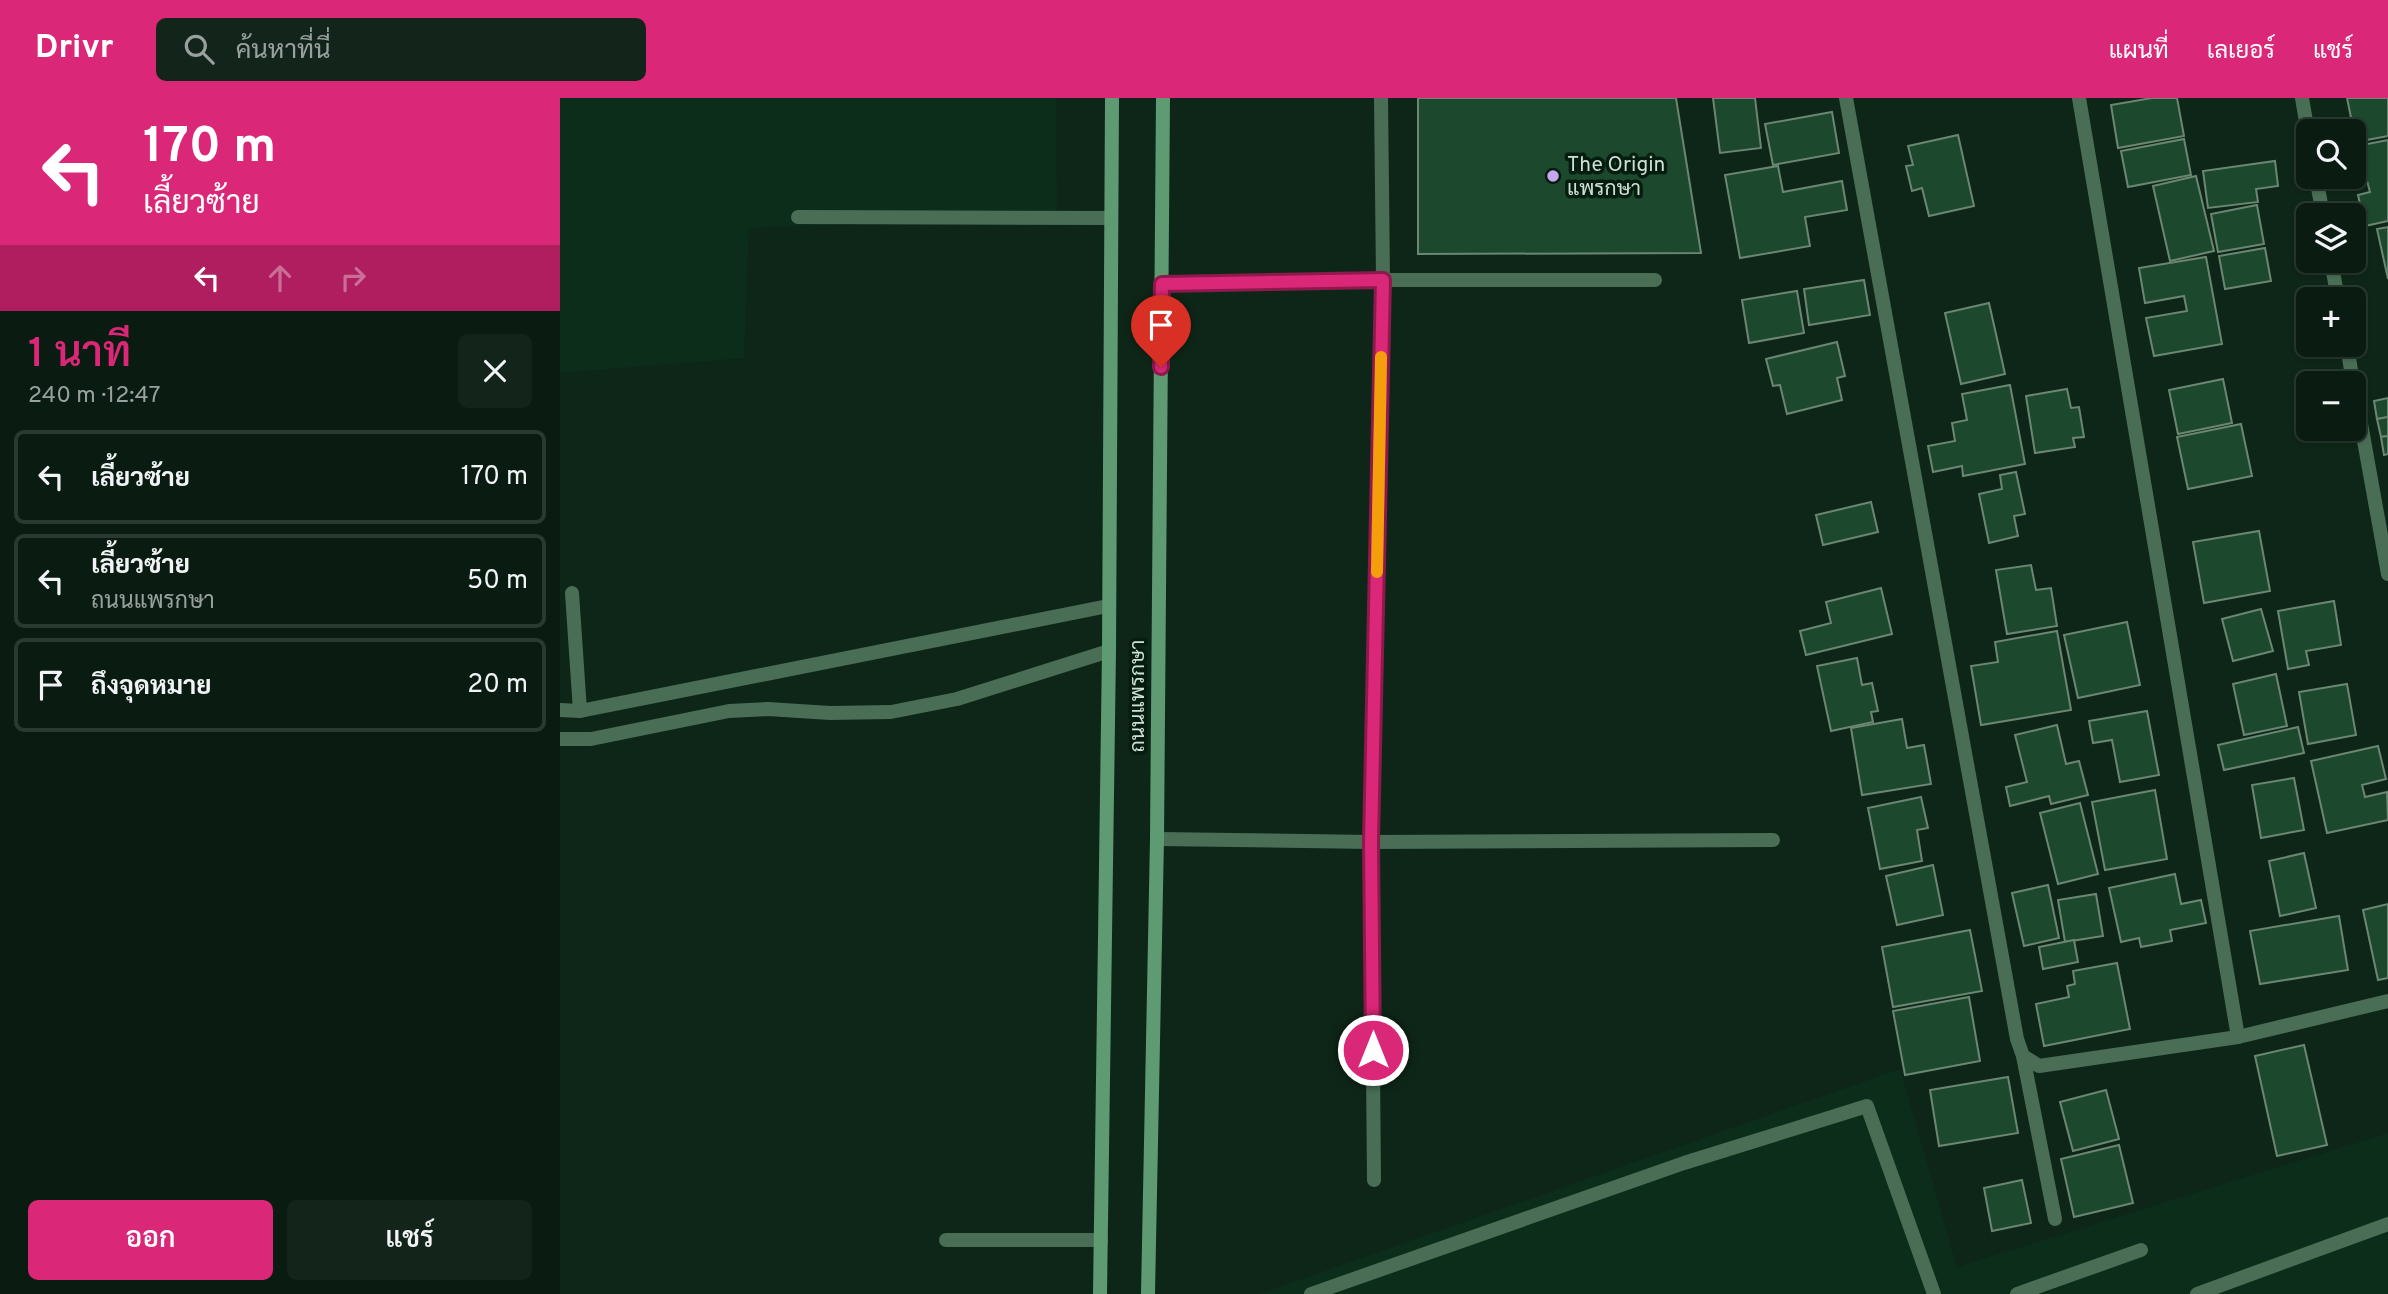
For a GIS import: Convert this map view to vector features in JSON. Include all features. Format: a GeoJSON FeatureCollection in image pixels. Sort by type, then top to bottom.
{"type":"FeatureCollection","features":[{"type":"Feature","properties":{"kind":"main road","name":"ถนนแพรกษา"},"geometry":{"type":"LineString","coordinates":[[1100,1294],[1109,651],[1112,98]]}},
{"type":"Feature","properties":{"kind":"main road","name":"ถนนแพรกษา"},"geometry":{"type":"LineString","coordinates":[[1148,1294],[1157,839],[1163,98]]}},
{"type":"Feature","properties":{"kind":"street"},"geometry":{"type":"LineString","coordinates":[[1374,1180],[1371,842],[1383,280],[1381,98]]}},
{"type":"Feature","properties":{"kind":"street"},"geometry":{"type":"LineString","coordinates":[[1846,98],[2014,1026],[2023,1056],[2055,1219]]}},
{"type":"Feature","properties":{"kind":"street"},"geometry":{"type":"LineString","coordinates":[[2079,98],[2238,1037]]}},
{"type":"Feature","properties":{"kind":"street"},"geometry":{"type":"LineString","coordinates":[[2302,98],[2306,119]]}},
{"type":"Feature","properties":{"kind":"street"},"geometry":{"type":"LineString","coordinates":[[799,217],[1111,218]]}},
{"type":"Feature","properties":{"kind":"street"},"geometry":{"type":"LineString","coordinates":[[1162,284],[1383,280],[1655,280]]}},
{"type":"Feature","properties":{"kind":"street"},"geometry":{"type":"LineString","coordinates":[[2364,441],[2388,574]]}},
{"type":"Feature","properties":{"kind":"street"},"geometry":{"type":"LineString","coordinates":[[572,593],[580,711]]}},
{"type":"Feature","properties":{"kind":"street"},"geometry":{"type":"LineString","coordinates":[[560,710],[580,711],[1108,606]]}},
{"type":"Feature","properties":{"kind":"street"},"geometry":{"type":"LineString","coordinates":[[560,738],[591,739],[729,711],[768,709],[830,713],[891,712],[957,698],[1109,651]]}},
{"type":"Feature","properties":{"kind":"street"},"geometry":{"type":"LineString","coordinates":[[1157,839],[1371,842],[1773,839]]}},
{"type":"Feature","properties":{"kind":"street"},"geometry":{"type":"LineString","coordinates":[[2023,1056],[2039,1066],[2238,1037],[2388,1001]]}},
{"type":"Feature","properties":{"kind":"street"},"geometry":{"type":"LineString","coordinates":[[1311,1294],[1684,1163],[1867,1106],[1934,1294]]}},
{"type":"Feature","properties":{"kind":"street"},"geometry":{"type":"LineString","coordinates":[[2197,1294],[2388,1224]]}},
{"type":"Feature","properties":{"kind":"street"},"geometry":{"type":"LineString","coordinates":[[946,1240],[1101,1240]]}},
{"type":"Feature","properties":{"kind":"street"},"geometry":{"type":"LineString","coordinates":[[2017,1294],[2141,1250]]}},
{"type":"Feature","properties":{"kind":"shaded area"},"geometry":{"type":"Polygon","coordinates":[[[560,98],[1056,98],[1057,216],[749,228],[744,358],[560,373],[560,98]]]}},
{"type":"Feature","properties":{"kind":"shaded area"},"geometry":{"type":"Polygon","coordinates":[[[1900,1069],[1957,1267],[2388,1133],[2388,1294],[1259,1294],[1900,1069]]]}},
{"type":"Feature","properties":{"kind":"building","name":"The Origin แพรกษา"},"geometry":{"type":"Polygon","coordinates":[[[1418,98],[1676,98],[1701,253],[1418,254],[1418,98]]]}},
{"type":"Feature","properties":{"kind":"building"},"geometry":{"type":"Polygon","coordinates":[[[1713,98],[1755,98],[1761,148],[1720,153],[1713,98]]]}},
{"type":"Feature","properties":{"kind":"building"},"geometry":{"type":"Polygon","coordinates":[[[2152,98],[2177,98],[2184,136],[2118,148],[2111,105],[2152,98]]]}},
{"type":"Feature","properties":{"kind":"building"},"geometry":{"type":"Polygon","coordinates":[[[2347,98],[2388,98],[2388,136],[2366,140],[2366,119],[2351,119],[2347,98]]]}},
{"type":"Feature","properties":{"kind":"building"},"geometry":{"type":"Polygon","coordinates":[[[1832,112],[1839,153],[1773,165],[1765,124],[1832,112]]]}},
{"type":"Feature","properties":{"kind":"building"},"geometry":{"type":"Polygon","coordinates":[[[1958,135],[1974,206],[1929,216],[1922,188],[1912,191],[1906,166],[1913,165],[1908,146],[1958,135]]]}},
{"type":"Feature","properties":{"kind":"building"},"geometry":{"type":"Polygon","coordinates":[[[2184,139],[2191,175],[2128,187],[2121,151],[2184,139]]]}},
{"type":"Feature","properties":{"kind":"building"},"geometry":{"type":"Polygon","coordinates":[[[2388,140],[2388,221],[2366,226],[2366,203],[2360,203],[2358,195],[2370,192],[2366,177],[2366,144],[2388,140]]]}},
{"type":"Feature","properties":{"kind":"building"},"geometry":{"type":"Polygon","coordinates":[[[2275,161],[2278,186],[2256,189],[2258,202],[2208,208],[2203,171],[2275,161]]]}},
{"type":"Feature","properties":{"kind":"building"},"geometry":{"type":"Polygon","coordinates":[[[1778,166],[1783,192],[1842,181],[1847,210],[1805,217],[1810,246],[1740,258],[1725,175],[1778,166]]]}},
{"type":"Feature","properties":{"kind":"building"},"geometry":{"type":"Polygon","coordinates":[[[2196,176],[2214,251],[2170,261],[2153,186],[2196,176]]]}},
{"type":"Feature","properties":{"kind":"building"},"geometry":{"type":"Polygon","coordinates":[[[2257,205],[2264,244],[2218,252],[2211,214],[2257,205]]]}},
{"type":"Feature","properties":{"kind":"building"},"geometry":{"type":"Polygon","coordinates":[[[2388,227],[2388,279],[2377,229],[2388,227]]]}},
{"type":"Feature","properties":{"kind":"building"},"geometry":{"type":"Polygon","coordinates":[[[2265,248],[2271,281],[2225,289],[2219,256],[2265,248]]]}},
{"type":"Feature","properties":{"kind":"building"},"geometry":{"type":"Polygon","coordinates":[[[2206,257],[2222,344],[2154,356],[2146,318],[2187,311],[2184,296],[2145,303],[2139,268],[2206,257]]]}},
{"type":"Feature","properties":{"kind":"building"},"geometry":{"type":"Polygon","coordinates":[[[1864,280],[1870,315],[1809,325],[1804,289],[1864,280]]]}},
{"type":"Feature","properties":{"kind":"building"},"geometry":{"type":"Polygon","coordinates":[[[1797,291],[1804,333],[1749,343],[1742,300],[1797,291]]]}},
{"type":"Feature","properties":{"kind":"building"},"geometry":{"type":"Polygon","coordinates":[[[1989,303],[2005,374],[1961,384],[1945,313],[1989,303]]]}},
{"type":"Feature","properties":{"kind":"building"},"geometry":{"type":"Polygon","coordinates":[[[1837,342],[1845,376],[1837,378],[1842,400],[1787,414],[1780,385],[1773,386],[1766,359],[1837,342]]]}},
{"type":"Feature","properties":{"kind":"building"},"geometry":{"type":"Polygon","coordinates":[[[2223,379],[2232,423],[2178,434],[2169,390],[2223,379]]]}},
{"type":"Feature","properties":{"kind":"building"},"geometry":{"type":"Polygon","coordinates":[[[2010,385],[2025,464],[1963,476],[1962,466],[1933,472],[1928,446],[1955,441],[1952,423],[1967,420],[1962,394],[2010,385]]]}},
{"type":"Feature","properties":{"kind":"building"},"geometry":{"type":"Polygon","coordinates":[[[2067,389],[2071,408],[2079,407],[2084,437],[2073,438],[2075,447],[2035,453],[2026,396],[2067,389]]]}},
{"type":"Feature","properties":{"kind":"building"},"geometry":{"type":"Polygon","coordinates":[[[2388,398],[2388,417],[2377,419],[2374,401],[2388,398]]]}},
{"type":"Feature","properties":{"kind":"building"},"geometry":{"type":"Polygon","coordinates":[[[2388,417],[2388,436],[2381,437],[2377,419],[2388,417]]]}},
{"type":"Feature","properties":{"kind":"building"},"geometry":{"type":"Polygon","coordinates":[[[2241,424],[2252,476],[2188,489],[2177,437],[2241,424]]]}},
{"type":"Feature","properties":{"kind":"building"},"geometry":{"type":"Polygon","coordinates":[[[2388,436],[2388,454],[2384,455],[2381,437],[2388,436]]]}},
{"type":"Feature","properties":{"kind":"building"},"geometry":{"type":"Polygon","coordinates":[[[2016,472],[2025,514],[2014,516],[2018,536],[1989,543],[1979,494],[2002,489],[2000,475],[2016,472]]]}},
{"type":"Feature","properties":{"kind":"building"},"geometry":{"type":"Polygon","coordinates":[[[1871,502],[1878,532],[1823,545],[1816,515],[1871,502]]]}},
{"type":"Feature","properties":{"kind":"building"},"geometry":{"type":"Polygon","coordinates":[[[2259,531],[2270,591],[2204,603],[2193,542],[2259,531]]]}},
{"type":"Feature","properties":{"kind":"building"},"geometry":{"type":"Polygon","coordinates":[[[2031,565],[2036,590],[2051,588],[2057,626],[2007,634],[1996,570],[2031,565]]]}},
{"type":"Feature","properties":{"kind":"building"},"geometry":{"type":"Polygon","coordinates":[[[1881,588],[1892,634],[1806,655],[1800,631],[1831,623],[1826,602],[1881,588]]]}},
{"type":"Feature","properties":{"kind":"building"},"geometry":{"type":"Polygon","coordinates":[[[2334,601],[2341,645],[2306,651],[2309,665],[2288,669],[2278,611],[2334,601]]]}},
{"type":"Feature","properties":{"kind":"building"},"geometry":{"type":"Polygon","coordinates":[[[2261,609],[2273,651],[2233,661],[2222,619],[2261,609]]]}},
{"type":"Feature","properties":{"kind":"building"},"geometry":{"type":"Polygon","coordinates":[[[2127,622],[2140,685],[2078,698],[2064,635],[2127,622]]]}},
{"type":"Feature","properties":{"kind":"building"},"geometry":{"type":"Polygon","coordinates":[[[2057,631],[2071,710],[1981,725],[1971,666],[1998,662],[1995,642],[2057,631]]]}},
{"type":"Feature","properties":{"kind":"building"},"geometry":{"type":"Polygon","coordinates":[[[1857,658],[1862,685],[1872,683],[1878,711],[1871,712],[1873,722],[1831,731],[1817,666],[1857,658]]]}},
{"type":"Feature","properties":{"kind":"building"},"geometry":{"type":"Polygon","coordinates":[[[2276,674],[2287,726],[2244,735],[2233,684],[2276,674]]]}},
{"type":"Feature","properties":{"kind":"building"},"geometry":{"type":"Polygon","coordinates":[[[2347,684],[2356,735],[2308,744],[2299,692],[2347,684]]]}},
{"type":"Feature","properties":{"kind":"building"},"geometry":{"type":"Polygon","coordinates":[[[2147,711],[2159,775],[2120,782],[2112,740],[2093,743],[2089,721],[2147,711]]]}},
{"type":"Feature","properties":{"kind":"building"},"geometry":{"type":"Polygon","coordinates":[[[1902,719],[1907,748],[1924,745],[1931,784],[1862,795],[1851,728],[1902,719]]]}},
{"type":"Feature","properties":{"kind":"building"},"geometry":{"type":"Polygon","coordinates":[[[2057,725],[2066,764],[2079,761],[2088,795],[2051,804],[2049,796],[2010,806],[2006,787],[2027,782],[2015,735],[2057,725]]]}},
{"type":"Feature","properties":{"kind":"building"},"geometry":{"type":"Polygon","coordinates":[[[2298,727],[2304,753],[2224,770],[2218,745],[2298,727]]]}},
{"type":"Feature","properties":{"kind":"building"},"geometry":{"type":"Polygon","coordinates":[[[2378,746],[2386,779],[2362,785],[2365,797],[2387,792],[2388,820],[2327,833],[2311,761],[2378,746]]]}},
{"type":"Feature","properties":{"kind":"building"},"geometry":{"type":"Polygon","coordinates":[[[2294,778],[2304,830],[2261,838],[2252,785],[2294,778]]]}},
{"type":"Feature","properties":{"kind":"building"},"geometry":{"type":"Polygon","coordinates":[[[2155,790],[2167,859],[2105,870],[2092,802],[2155,790]]]}},
{"type":"Feature","properties":{"kind":"building"},"geometry":{"type":"Polygon","coordinates":[[[1921,797],[1928,828],[1917,830],[1922,861],[1880,869],[1868,808],[1921,797]]]}},
{"type":"Feature","properties":{"kind":"building"},"geometry":{"type":"Polygon","coordinates":[[[2080,803],[2098,874],[2058,884],[2040,813],[2080,803]]]}},
{"type":"Feature","properties":{"kind":"building"},"geometry":{"type":"Polygon","coordinates":[[[2304,853],[2316,908],[2280,916],[2269,861],[2304,853]]]}},
{"type":"Feature","properties":{"kind":"building"},"geometry":{"type":"Polygon","coordinates":[[[1933,865],[1943,915],[1897,925],[1886,876],[1933,865]]]}},
{"type":"Feature","properties":{"kind":"building"},"geometry":{"type":"Polygon","coordinates":[[[2175,874],[2181,904],[2201,900],[2206,923],[2170,930],[2172,941],[2141,947],[2139,938],[2121,942],[2109,888],[2175,874]]]}},
{"type":"Feature","properties":{"kind":"building"},"geometry":{"type":"Polygon","coordinates":[[[2048,885],[2059,938],[2024,946],[2012,893],[2048,885]]]}},
{"type":"Feature","properties":{"kind":"building"},"geometry":{"type":"Polygon","coordinates":[[[2096,894],[2103,936],[2065,942],[2058,900],[2096,894]]]}},
{"type":"Feature","properties":{"kind":"building"},"geometry":{"type":"Polygon","coordinates":[[[2388,904],[2388,978],[2378,980],[2363,910],[2388,904]]]}},
{"type":"Feature","properties":{"kind":"building"},"geometry":{"type":"Polygon","coordinates":[[[2339,916],[2348,970],[2260,984],[2250,931],[2339,916]]]}},
{"type":"Feature","properties":{"kind":"building"},"geometry":{"type":"Polygon","coordinates":[[[1970,930],[1982,991],[1893,1007],[1882,947],[1970,930]]]}},
{"type":"Feature","properties":{"kind":"building"},"geometry":{"type":"Polygon","coordinates":[[[2074,940],[2078,962],[2043,969],[2039,947],[2074,940]]]}},
{"type":"Feature","properties":{"kind":"building"},"geometry":{"type":"Polygon","coordinates":[[[2117,963],[2130,1029],[2044,1046],[2036,1004],[2069,997],[2067,986],[2075,984],[2073,971],[2117,963]]]}},
{"type":"Feature","properties":{"kind":"building"},"geometry":{"type":"Polygon","coordinates":[[[1969,997],[1980,1061],[1905,1075],[1893,1011],[1969,997]]]}},
{"type":"Feature","properties":{"kind":"building"},"geometry":{"type":"Polygon","coordinates":[[[2304,1045],[2327,1145],[2277,1156],[2255,1056],[2304,1045]]]}},
{"type":"Feature","properties":{"kind":"building"},"geometry":{"type":"Polygon","coordinates":[[[2008,1077],[2018,1133],[1939,1146],[1930,1090],[2008,1077]]]}},
{"type":"Feature","properties":{"kind":"building"},"geometry":{"type":"Polygon","coordinates":[[[2106,1090],[2119,1139],[2073,1151],[2060,1102],[2106,1090]]]}},
{"type":"Feature","properties":{"kind":"building"},"geometry":{"type":"Polygon","coordinates":[[[2119,1145],[2133,1203],[2074,1217],[2061,1159],[2119,1145]]]}},
{"type":"Feature","properties":{"kind":"building"},"geometry":{"type":"Polygon","coordinates":[[[2022,1180],[2031,1223],[1992,1231],[1984,1188],[2022,1180]]]}},
{"type":"Feature","properties":{"kind":"slow traffic"},"geometry":{"type":"LineString","coordinates":[[1377,572],[1381,357]]}},
{"type":"Feature","properties":{"kind":"place","name":"The Origin แพรกษา"},"geometry":{"type":"Point","coordinates":[1553,176]}},
{"type":"Feature","properties":{"kind":"route"},"geometry":{"type":"LineString","coordinates":[[1161,367],[1162,284],[1383,280],[1371,842],[1373,1050]]}}]}
